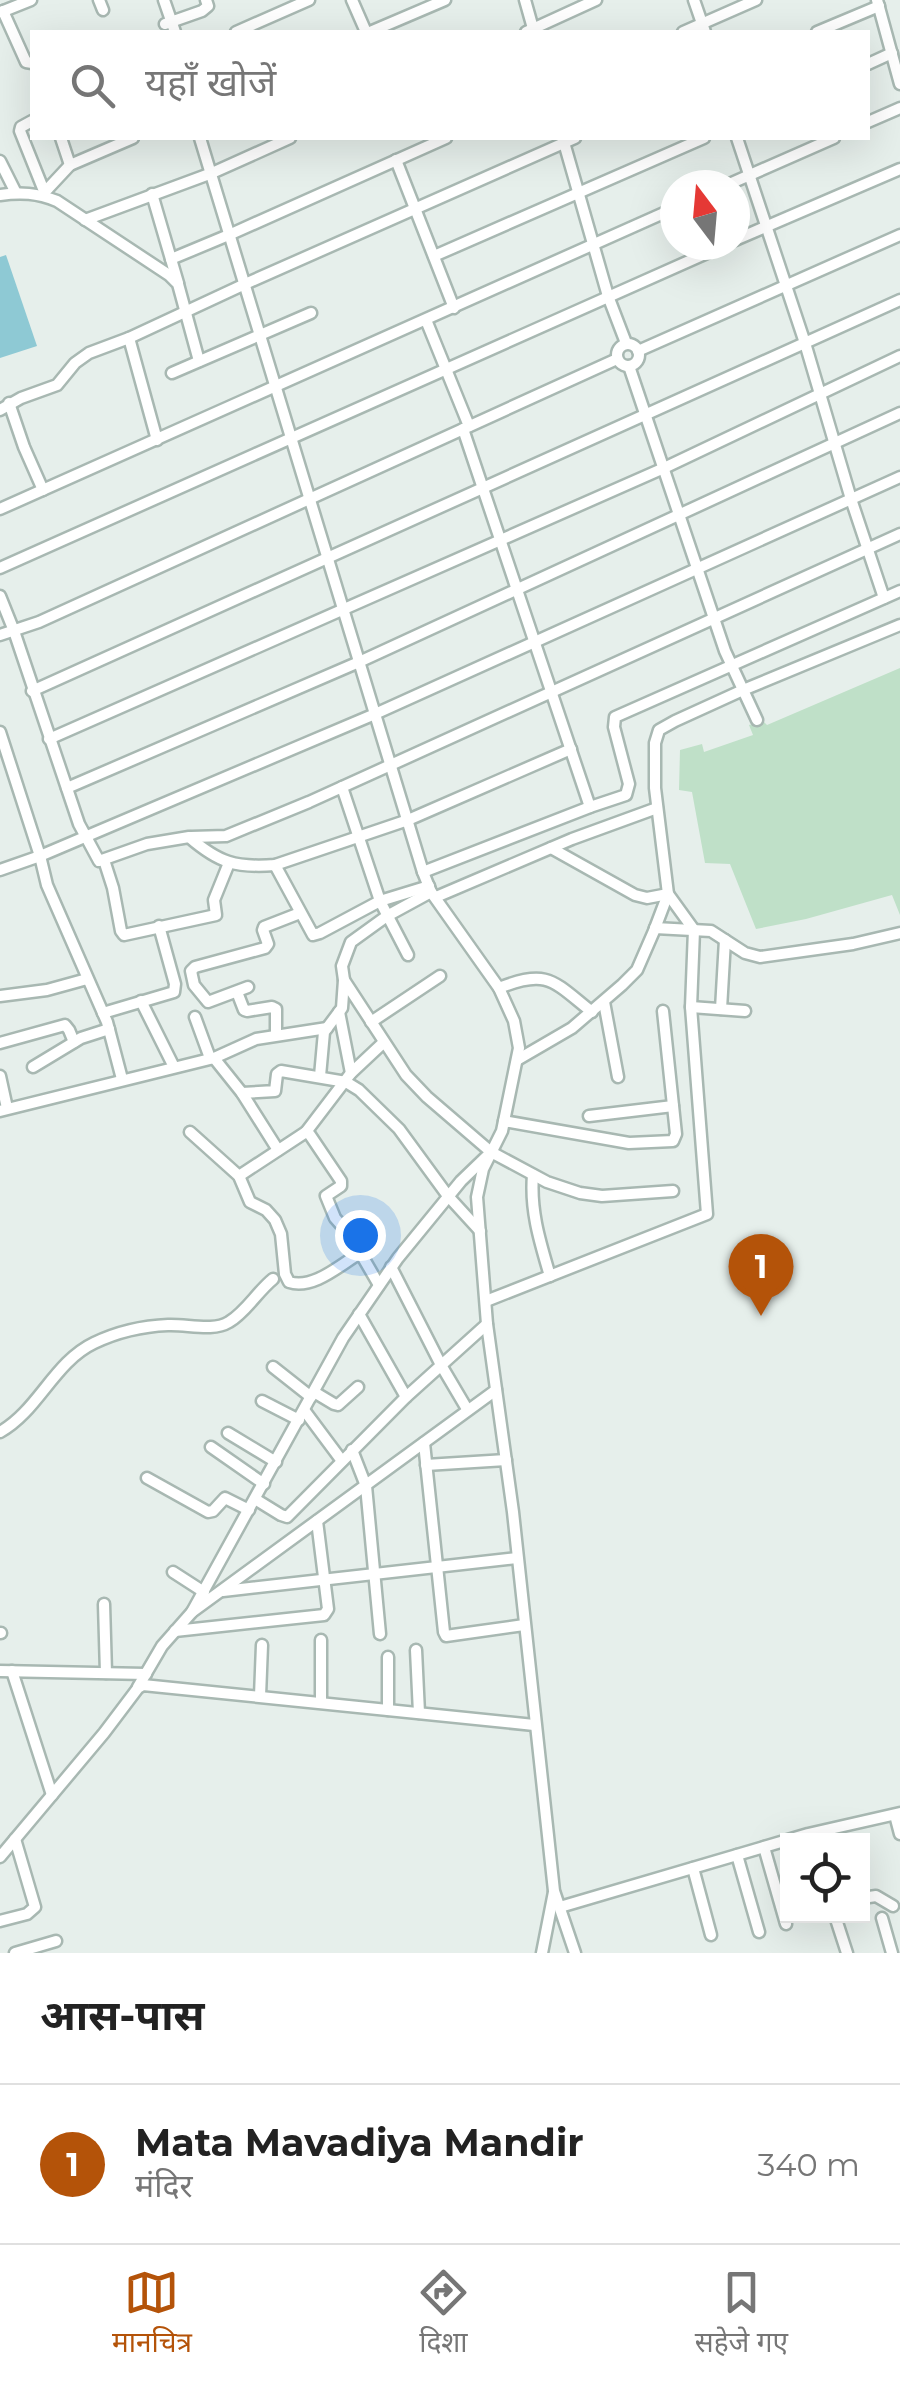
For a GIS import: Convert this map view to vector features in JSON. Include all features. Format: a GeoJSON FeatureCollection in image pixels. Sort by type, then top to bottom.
{"type":"FeatureCollection","features":[{"type":"Feature","properties":{"kind":"street"},"geometry":{"type":"LineString","coordinates":[[30,63],[26,62],[2,11],[31,0]]}},
{"type":"Feature","properties":{"kind":"street"},"geometry":{"type":"LineString","coordinates":[[161,0],[170,28],[206,9],[206,0]]}},
{"type":"Feature","properties":{"kind":"street"},"geometry":{"type":"LineString","coordinates":[[241,30],[309,0]]}},
{"type":"Feature","properties":{"kind":"street"},"geometry":{"type":"LineString","coordinates":[[352,0],[367,30]]}},
{"type":"Feature","properties":{"kind":"street"},"geometry":{"type":"LineString","coordinates":[[373,30],[445,0]]}},
{"type":"Feature","properties":{"kind":"street"},"geometry":{"type":"LineString","coordinates":[[524,0],[531,30]]}},
{"type":"Feature","properties":{"kind":"street"},"geometry":{"type":"LineString","coordinates":[[535,30],[596,0]]}},
{"type":"Feature","properties":{"kind":"street"},"geometry":{"type":"LineString","coordinates":[[694,0],[704,28],[756,0]]}},
{"type":"Feature","properties":{"kind":"street"},"geometry":{"type":"LineString","coordinates":[[822,30],[878,3],[900,84]]}},
{"type":"Feature","properties":{"kind":"street"},"geometry":{"type":"LineString","coordinates":[[870,63],[892,54]]}},
{"type":"Feature","properties":{"kind":"street"},"geometry":{"type":"LineString","coordinates":[[870,121],[900,108]]}},
{"type":"Feature","properties":{"kind":"street"},"geometry":{"type":"LineString","coordinates":[[30,122],[20,130],[43,193]]}},
{"type":"Feature","properties":{"kind":"street"},"geometry":{"type":"LineString","coordinates":[[62,140],[70,165]]}},
{"type":"Feature","properties":{"kind":"street"},"geometry":{"type":"LineString","coordinates":[[43,193],[70,165],[128,140]]}},
{"type":"Feature","properties":{"kind":"street"},"geometry":{"type":"LineString","coordinates":[[204,140],[424,872],[432,892],[499,988],[514,1021],[518,1060],[504,1121],[483,1169],[477,1197],[488,1324],[554,1891],[575,1953]]}},
{"type":"Feature","properties":{"kind":"street"},"geometry":{"type":"LineString","coordinates":[[85,220],[285,140]]}},
{"type":"Feature","properties":{"kind":"street"},"geometry":{"type":"LineString","coordinates":[[411,140],[415,151]]}},
{"type":"Feature","properties":{"kind":"street"},"geometry":{"type":"LineString","coordinates":[[171,259],[441,140]]}},
{"type":"Feature","properties":{"kind":"street"},"geometry":{"type":"LineString","coordinates":[[44,490],[4,407],[57,384],[81,357],[565,140]]}},
{"type":"Feature","properties":{"kind":"street"},"geometry":{"type":"LineString","coordinates":[[567,140],[578,194],[626,344]]}},
{"type":"Feature","properties":{"kind":"street"},"geometry":{"type":"LineString","coordinates":[[434,256],[700,140]]}},
{"type":"Feature","properties":{"kind":"street"},"geometry":{"type":"LineString","coordinates":[[738,140],[884,598]]}},
{"type":"Feature","properties":{"kind":"street"},"geometry":{"type":"LineString","coordinates":[[751,174],[829,140]]}},
{"type":"Feature","properties":{"kind":"street"},"geometry":{"type":"LineString","coordinates":[[396,160],[454,308]]}},
{"type":"Feature","properties":{"kind":"street"},"geometry":{"type":"LineString","coordinates":[[0,161],[16,193]]}},
{"type":"Feature","properties":{"kind":"street"},"geometry":{"type":"LineString","coordinates":[[750,234],[900,168]]}},
{"type":"Feature","properties":{"kind":"street"},"geometry":{"type":"LineString","coordinates":[[0,195],[43,193],[178,284]]}},
{"type":"Feature","properties":{"kind":"street"},"geometry":{"type":"LineString","coordinates":[[152,194],[199,360]]}},
{"type":"Feature","properties":{"kind":"street"},"geometry":{"type":"LineString","coordinates":[[0,510],[660,215]]}},
{"type":"Feature","properties":{"kind":"street"},"geometry":{"type":"LineString","coordinates":[[638,351],[900,235]]}},
{"type":"Feature","properties":{"kind":"street"},"geometry":{"type":"LineString","coordinates":[[0,568],[690,260]]}},
{"type":"Feature","properties":{"kind":"street"},"geometry":{"type":"LineString","coordinates":[[32,691],[900,300]]}},
{"type":"Feature","properties":{"kind":"street"},"geometry":{"type":"LineString","coordinates":[[172,373],[311,313]]}},
{"type":"Feature","properties":{"kind":"street"},"geometry":{"type":"LineString","coordinates":[[426,320],[466,428],[482,489],[590,807]]}},
{"type":"Feature","properties":{"kind":"street"},"geometry":{"type":"LineString","coordinates":[[129,338],[157,440]]}},
{"type":"Feature","properties":{"kind":"street"},"geometry":{"type":"LineString","coordinates":[[626,344],[638,351],[638,360],[629,366],[617,359],[618,349],[626,344]]}},
{"type":"Feature","properties":{"kind":"street"},"geometry":{"type":"LineString","coordinates":[[49,739],[664,468],[900,356]]}},
{"type":"Feature","properties":{"kind":"street"},"geometry":{"type":"LineString","coordinates":[[0,635],[39,622],[617,359]]}},
{"type":"Feature","properties":{"kind":"street"},"geometry":{"type":"LineString","coordinates":[[629,366],[714,618],[756,720]]}},
{"type":"Feature","properties":{"kind":"street"},"geometry":{"type":"LineString","coordinates":[[66,788],[359,662],[900,413]]}},
{"type":"Feature","properties":{"kind":"street"},"geometry":{"type":"LineString","coordinates":[[0,870],[375,714],[900,477]]}},
{"type":"Feature","properties":{"kind":"street"},"geometry":{"type":"LineString","coordinates":[[0,596],[66,788],[96,859],[104,860],[146,844],[226,836],[900,534]]}},
{"type":"Feature","properties":{"kind":"street"},"geometry":{"type":"LineString","coordinates":[[424,872],[620,798],[629,790],[615,717],[900,590]]}},
{"type":"Feature","properties":{"kind":"street"},"geometry":{"type":"LineString","coordinates":[[518,1060],[572,1028],[604,1002],[637,970],[655,928],[668,894],[654,788],[659,730],[900,624]]}},
{"type":"Feature","properties":{"kind":"street"},"geometry":{"type":"LineString","coordinates":[[0,732],[50,895],[103,1013],[122,1079]]}},
{"type":"Feature","properties":{"kind":"street"},"geometry":{"type":"LineString","coordinates":[[189,837],[228,864],[274,865],[408,820],[571,749]]}},
{"type":"Feature","properties":{"kind":"street"},"geometry":{"type":"LineString","coordinates":[[342,786],[380,901],[408,955]]}},
{"type":"Feature","properties":{"kind":"street"},"geometry":{"type":"LineString","coordinates":[[320,1076],[324,1032],[344,1002],[342,966],[351,942],[387,916],[432,892],[657,808]]}},
{"type":"Feature","properties":{"kind":"street"},"geometry":{"type":"LineString","coordinates":[[551,848],[634,895],[647,898],[668,894]]}},
{"type":"Feature","properties":{"kind":"street"},"geometry":{"type":"LineString","coordinates":[[104,860],[122,934],[128,935],[216,914],[214,900],[228,864]]}},
{"type":"Feature","properties":{"kind":"street"},"geometry":{"type":"LineString","coordinates":[[274,865],[311,933],[316,935],[380,901],[432,892]]}},
{"type":"Feature","properties":{"kind":"street"},"geometry":{"type":"LineString","coordinates":[[486,1301],[707,1214],[691,1007],[694,930],[668,894]]}},
{"type":"Feature","properties":{"kind":"street"},"geometry":{"type":"LineString","coordinates":[[276,1034],[276,1008],[244,1010],[242,989],[208,1002],[190,971],[267,947],[264,927],[300,913]]}},
{"type":"Feature","properties":{"kind":"street"},"geometry":{"type":"LineString","coordinates":[[103,1013],[171,994],[175,988],[159,926]]}},
{"type":"Feature","properties":{"kind":"street"},"geometry":{"type":"LineString","coordinates":[[655,928],[710,931],[745,953],[760,957],[854,944],[900,933]]}},
{"type":"Feature","properties":{"kind":"street"},"geometry":{"type":"LineString","coordinates":[[721,1009],[725,940]]}},
{"type":"Feature","properties":{"kind":"street"},"geometry":{"type":"LineString","coordinates":[[370,1022],[440,976]]}},
{"type":"Feature","properties":{"kind":"street"},"geometry":{"type":"LineString","coordinates":[[499,988],[527,978],[544,978],[592,1012]]}},
{"type":"Feature","properties":{"kind":"street"},"geometry":{"type":"LineString","coordinates":[[0,996],[47,990],[87,979]]}},
{"type":"Feature","properties":{"kind":"street"},"geometry":{"type":"LineString","coordinates":[[344,980],[406,1076],[492,1152],[533,1175],[580,1193],[673,1191]]}},
{"type":"Feature","properties":{"kind":"street"},"geometry":{"type":"LineString","coordinates":[[141,1001],[174,1067]]}},
{"type":"Feature","properties":{"kind":"street"},"geometry":{"type":"LineString","coordinates":[[604,1002],[618,1077]]}},
{"type":"Feature","properties":{"kind":"street"},"geometry":{"type":"LineString","coordinates":[[691,1007],[746,1011]]}},
{"type":"Feature","properties":{"kind":"street"},"geometry":{"type":"LineString","coordinates":[[504,1121],[616,1141],[676,1139],[662,1011]]}},
{"type":"Feature","properties":{"kind":"street"},"geometry":{"type":"LineString","coordinates":[[339,1012],[349,1077],[399,1129],[448,1196],[480,1231]]}},
{"type":"Feature","properties":{"kind":"street"},"geometry":{"type":"LineString","coordinates":[[195,1018],[212,1058],[242,1093],[278,1150]]}},
{"type":"Feature","properties":{"kind":"street"},"geometry":{"type":"LineString","coordinates":[[0,1044],[65,1025],[74,1042]]}},
{"type":"Feature","properties":{"kind":"street"},"geometry":{"type":"LineString","coordinates":[[33,1066],[108,1028]]}},
{"type":"Feature","properties":{"kind":"street"},"geometry":{"type":"LineString","coordinates":[[0,1076],[4,1110],[212,1058],[276,1034],[327,1028]]}},
{"type":"Feature","properties":{"kind":"street"},"geometry":{"type":"LineString","coordinates":[[239,1176],[306,1132],[349,1077],[384,1043]]}},
{"type":"Feature","properties":{"kind":"street"},"geometry":{"type":"LineString","coordinates":[[242,1093],[274,1091],[281,1071],[349,1077]]}},
{"type":"Feature","properties":{"kind":"street"},"geometry":{"type":"LineString","coordinates":[[589,1116],[673,1106]]}},
{"type":"Feature","properties":{"kind":"street"},"geometry":{"type":"LineString","coordinates":[[190,1132],[239,1176],[250,1202],[266,1210],[278,1227],[288,1282],[308,1283],[360,1253]]}},
{"type":"Feature","properties":{"kind":"street"},"geometry":{"type":"LineString","coordinates":[[306,1132],[341,1181],[341,1186],[327,1194],[335,1218],[348,1232],[379,1285]]}},
{"type":"Feature","properties":{"kind":"street"},"geometry":{"type":"LineString","coordinates":[[192,1612],[342,1338],[391,1267],[460,1181],[492,1152]]}},
{"type":"Feature","properties":{"kind":"street"},"geometry":{"type":"LineString","coordinates":[[533,1175],[535,1225],[550,1276]]}},
{"type":"Feature","properties":{"kind":"street"},"geometry":{"type":"LineString","coordinates":[[391,1267],[467,1409]]}},
{"type":"Feature","properties":{"kind":"street"},"geometry":{"type":"LineString","coordinates":[[0,1432],[24,1415],[66,1364],[91,1344],[154,1326],[226,1324],[273,1280]]}},
{"type":"Feature","properties":{"kind":"street"},"geometry":{"type":"LineString","coordinates":[[359,1314],[406,1396]]}},
{"type":"Feature","properties":{"kind":"street"},"geometry":{"type":"LineString","coordinates":[[147,1478],[208,1512],[225,1498],[287,1517],[406,1396],[488,1324]]}},
{"type":"Feature","properties":{"kind":"street"},"geometry":{"type":"LineString","coordinates":[[273,1367],[312,1394],[338,1405],[358,1387]]}},
{"type":"Feature","properties":{"kind":"street"},"geometry":{"type":"LineString","coordinates":[[0,1857],[138,1688],[174,1631],[192,1612],[496,1390]]}},
{"type":"Feature","properties":{"kind":"street"},"geometry":{"type":"LineString","coordinates":[[262,1401],[301,1415],[342,1461]]}},
{"type":"Feature","properties":{"kind":"street"},"geometry":{"type":"LineString","coordinates":[[228,1433],[276,1462]]}},
{"type":"Feature","properties":{"kind":"street"},"geometry":{"type":"LineString","coordinates":[[424,1443],[442,1628],[446,1636],[524,1626]]}},
{"type":"Feature","properties":{"kind":"street"},"geometry":{"type":"LineString","coordinates":[[210,1447],[264,1484]]}},
{"type":"Feature","properties":{"kind":"street"},"geometry":{"type":"LineString","coordinates":[[352,1450],[366,1486],[380,1634]]}},
{"type":"Feature","properties":{"kind":"street"},"geometry":{"type":"LineString","coordinates":[[426,1466],[506,1460]]}},
{"type":"Feature","properties":{"kind":"street"},"geometry":{"type":"LineString","coordinates":[[174,1631],[320,1617],[327,1613],[318,1521]]}},
{"type":"Feature","properties":{"kind":"street"},"geometry":{"type":"LineString","coordinates":[[222,1591],[517,1558]]}},
{"type":"Feature","properties":{"kind":"street"},"geometry":{"type":"LineString","coordinates":[[173,1572],[204,1592]]}},
{"type":"Feature","properties":{"kind":"street"},"geometry":{"type":"LineString","coordinates":[[104,1604],[106,1673]]}},
{"type":"Feature","properties":{"kind":"street"},"geometry":{"type":"LineString","coordinates":[[321,1640],[321,1702]]}},
{"type":"Feature","properties":{"kind":"street"},"geometry":{"type":"LineString","coordinates":[[260,1696],[262,1644]]}},
{"type":"Feature","properties":{"kind":"street"},"geometry":{"type":"LineString","coordinates":[[416,1650],[419,1713]]}},
{"type":"Feature","properties":{"kind":"street"},"geometry":{"type":"LineString","coordinates":[[388,1657],[388,1710]]}},
{"type":"Feature","properties":{"kind":"street"},"geometry":{"type":"LineString","coordinates":[[52,1796],[6,1671],[146,1674]]}},
{"type":"Feature","properties":{"kind":"street"},"geometry":{"type":"LineString","coordinates":[[138,1688],[149,1684],[534,1725]]}},
{"type":"Feature","properties":{"kind":"street"},"geometry":{"type":"LineString","coordinates":[[824,1833],[898,1814],[900,1834]]}},
{"type":"Feature","properties":{"kind":"street"},"geometry":{"type":"LineString","coordinates":[[0,1920],[27,1914],[35,1907],[15,1839]]}},
{"type":"Feature","properties":{"kind":"street"},"geometry":{"type":"LineString","coordinates":[[560,1907],[780,1843]]}},
{"type":"Feature","properties":{"kind":"street"},"geometry":{"type":"LineString","coordinates":[[764,1847],[786,1924]]}},
{"type":"Feature","properties":{"kind":"street"},"geometry":{"type":"LineString","coordinates":[[737,1855],[759,1932]]}},
{"type":"Feature","properties":{"kind":"street"},"geometry":{"type":"LineString","coordinates":[[693,1868],[711,1935]]}},
{"type":"Feature","properties":{"kind":"street"},"geometry":{"type":"LineString","coordinates":[[542,1953],[554,1891]]}},
{"type":"Feature","properties":{"kind":"street"},"geometry":{"type":"LineString","coordinates":[[870,1897],[876,1896],[893,1906]]}},
{"type":"Feature","properties":{"kind":"street"},"geometry":{"type":"LineString","coordinates":[[882,1918],[892,1953]]}},
{"type":"Feature","properties":{"kind":"street"},"geometry":{"type":"LineString","coordinates":[[836,1923],[847,1953]]}},
{"type":"Feature","properties":{"kind":"street"},"geometry":{"type":"LineString","coordinates":[[15,1953],[56,1941]]}},
{"type":"Feature","properties":{"kind":"green space"},"geometry":{"type":"Polygon","coordinates":[[[900,668],[900,915],[892,895],[756,929],[730,864],[705,863],[692,792],[679,790],[680,750],[702,744],[704,752],[753,735],[749,725],[763,721],[767,725],[900,668]]]}},
{"type":"Feature","properties":{"kind":"water"},"geometry":{"type":"Polygon","coordinates":[[[6,255],[37,346],[0,358],[0,257],[6,255]]]}},
{"type":"Feature","properties":{"kind":"place","name":"Mata Mavadiya Mandir"},"geometry":{"type":"Point","coordinates":[761,1316]}}]}
